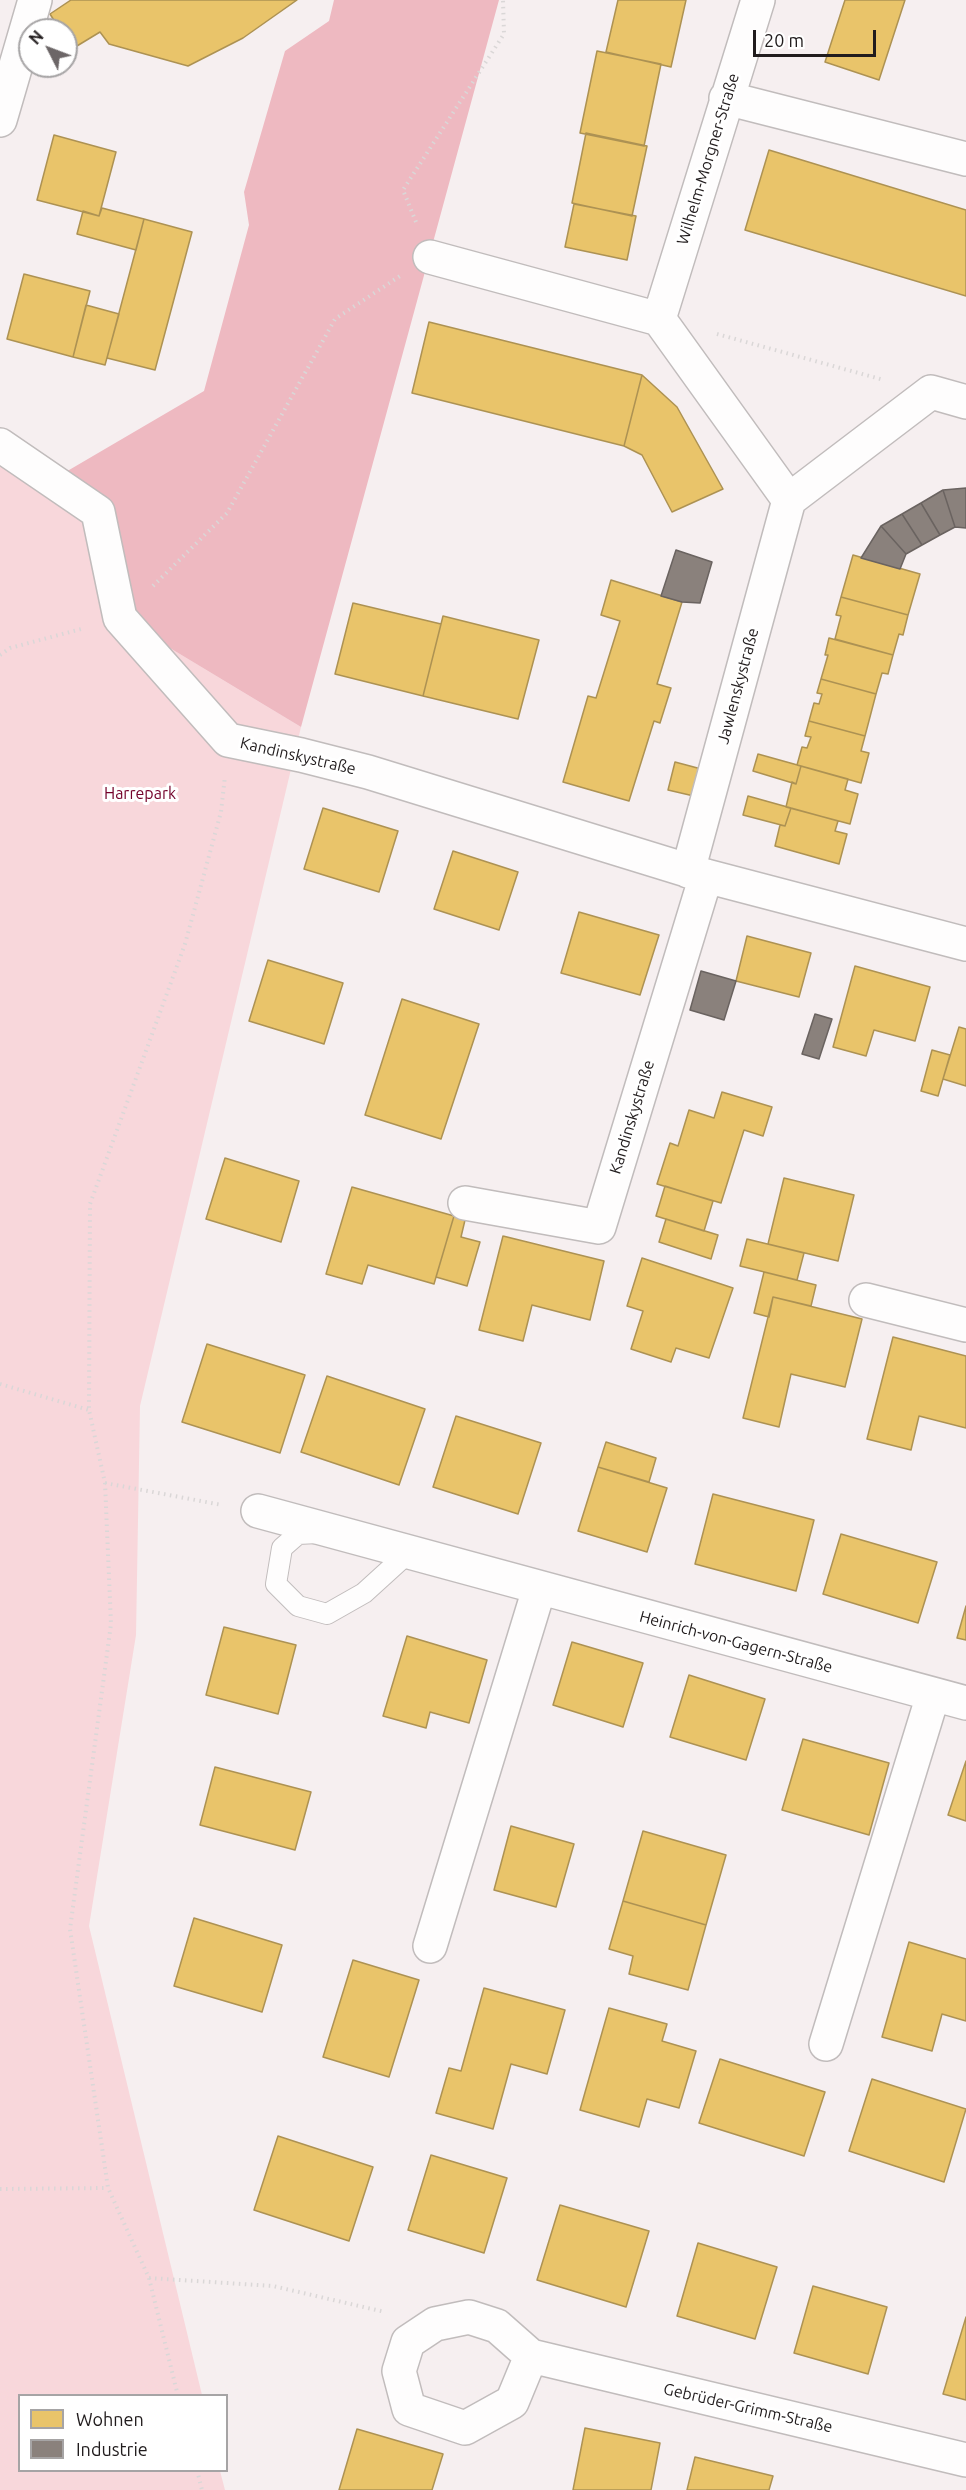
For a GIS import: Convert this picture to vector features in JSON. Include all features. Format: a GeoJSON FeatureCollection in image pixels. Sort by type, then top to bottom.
{"type":"FeatureCollection","features":[{"type":"Feature","properties":{"kind":"street"},"geometry":{"type":"LineString","coordinates":[[0,120],[9,55],[35,0]]}},
{"type":"Feature","properties":{"kind":"street","name":"Wilhelm-Morgner-Straße"},"geometry":{"type":"LineString","coordinates":[[659,319],[758,0]]}},
{"type":"Feature","properties":{"kind":"street"},"geometry":{"type":"LineString","coordinates":[[726,99],[966,159]]}},
{"type":"Feature","properties":{"kind":"street"},"geometry":{"type":"LineString","coordinates":[[430,257],[659,319],[789,500],[931,393],[966,402]]}},
{"type":"Feature","properties":{"kind":"street","name":"Kandinskystraße"},"geometry":{"type":"LineString","coordinates":[[0,445],[98,512],[120,618],[228,740],[302,755],[368,772],[697,874],[966,944]]}},
{"type":"Feature","properties":{"kind":"street","name":"Jawlenskystraße"},"geometry":{"type":"LineString","coordinates":[[697,874],[789,500]]}},
{"type":"Feature","properties":{"kind":"street","name":"Kandinskystraße"},"geometry":{"type":"LineString","coordinates":[[465,1203],[599,1227],[697,874]]}},
{"type":"Feature","properties":{"kind":"street"},"geometry":{"type":"LineString","coordinates":[[866,1300],[966,1325]]}},
{"type":"Feature","properties":{"kind":"street","name":"Heinrich-von-Gagern-Straße"},"geometry":{"type":"LineString","coordinates":[[258,1512],[966,1703]]}},
{"type":"Feature","properties":{"kind":"street"},"geometry":{"type":"LineString","coordinates":[[430,1946],[539,1589]]}},
{"type":"Feature","properties":{"kind":"street"},"geometry":{"type":"LineString","coordinates":[[825,2044],[933,1695]]}},
{"type":"Feature","properties":{"kind":"street","name":"Gebrüder-Grimm-Straße"},"geometry":{"type":"LineString","coordinates":[[531,2356],[512,2402],[465,2428],[409,2409],[399,2372],[408,2342],[435,2324],[469,2316],[497,2326],[531,2356],[966,2460]]}},
{"type":"Feature","properties":{"kind":"lane"},"geometry":{"type":"LineString","coordinates":[[334,1533],[298,1534],[282,1548],[276,1584],[298,1606],[327,1614],[364,1593],[408,1553]]}},
{"type":"Feature","properties":{"kind":"path"},"geometry":{"type":"LineString","coordinates":[[0,655],[10,648],[120,618],[227,513],[335,319],[430,257],[403,190],[504,34],[503,0]]}},
{"type":"Feature","properties":{"kind":"path"},"geometry":{"type":"LineString","coordinates":[[659,319],[931,393]]}},
{"type":"Feature","properties":{"kind":"path"},"geometry":{"type":"LineString","coordinates":[[178,2394],[149,2278],[108,2188],[70,1929],[111,1624],[105,1483],[89,1410],[90,1204],[185,944],[220,812],[228,740]]}},
{"type":"Feature","properties":{"kind":"path"},"geometry":{"type":"LineString","coordinates":[[0,1384],[89,1410]]}},
{"type":"Feature","properties":{"kind":"path"},"geometry":{"type":"LineString","coordinates":[[105,1483],[258,1512]]}},
{"type":"Feature","properties":{"kind":"path"},"geometry":{"type":"LineString","coordinates":[[0,2189],[108,2188]]}},
{"type":"Feature","properties":{"kind":"path"},"geometry":{"type":"LineString","coordinates":[[149,2278],[273,2286],[435,2324]]}},
{"type":"Feature","properties":{"kind":"path"},"geometry":{"type":"LineString","coordinates":[[198,2472],[202,2490]]}},
{"type":"Feature","properties":{"kind":"green space","name":"Harrepark"},"geometry":{"type":"Polygon","coordinates":[[[0,445],[98,512],[120,618],[301,727],[140,1406],[136,1635],[89,1926],[202,2394],[18,2394],[18,2472],[220,2472],[225,2490],[0,2490],[0,445]]]}},
{"type":"Feature","properties":{"kind":"shaded area"},"geometry":{"type":"Polygon","coordinates":[[[334,0],[499,0],[301,727],[120,618],[98,512],[52,480],[204,391],[249,225],[244,192],[285,51],[329,21],[334,0]]]}},
{"type":"Feature","properties":{"kind":"building: Wohnen"},"geometry":{"type":"Polygon","coordinates":[[[71,0],[297,0],[243,38],[188,66],[109,44],[100,32],[78,45],[78,18],[52,18],[50,14],[71,0]]]}},
{"type":"Feature","properties":{"kind":"building: Wohnen"},"geometry":{"type":"Polygon","coordinates":[[[618,0],[686,0],[671,67],[606,52],[618,0]]]}},
{"type":"Feature","properties":{"kind":"building: Wohnen"},"geometry":{"type":"Polygon","coordinates":[[[845,0],[905,0],[879,80],[825,62],[845,0]]]}},
{"type":"Feature","properties":{"kind":"building: Wohnen"},"geometry":{"type":"Polygon","coordinates":[[[597,51],[661,64],[644,146],[580,133],[597,51]]]}},
{"type":"Feature","properties":{"kind":"building: Wohnen"},"geometry":{"type":"Polygon","coordinates":[[[586,133],[647,146],[632,216],[572,203],[586,133]]]}},
{"type":"Feature","properties":{"kind":"building: Wohnen"},"geometry":{"type":"Polygon","coordinates":[[[54,135],[116,152],[99,216],[37,200],[54,135]]]}},
{"type":"Feature","properties":{"kind":"building: Wohnen"},"geometry":{"type":"Polygon","coordinates":[[[769,150],[966,210],[966,296],[745,230],[769,150]]]}},
{"type":"Feature","properties":{"kind":"building: Wohnen"},"geometry":{"type":"Polygon","coordinates":[[[574,204],[636,216],[627,260],[565,247],[574,204]]]}},
{"type":"Feature","properties":{"kind":"building: Wohnen"},"geometry":{"type":"Polygon","coordinates":[[[102,208],[144,219],[136,250],[77,234],[83,211],[99,216],[102,208]]]}},
{"type":"Feature","properties":{"kind":"building: Wohnen"},"geometry":{"type":"Polygon","coordinates":[[[144,219],[192,232],[155,370],[107,358],[144,219]]]}},
{"type":"Feature","properties":{"kind":"building: Wohnen"},"geometry":{"type":"Polygon","coordinates":[[[24,274],[90,291],[73,357],[7,339],[24,274]]]}},
{"type":"Feature","properties":{"kind":"building: Wohnen"},"geometry":{"type":"Polygon","coordinates":[[[86,305],[119,314],[105,365],[73,357],[86,305]]]}},
{"type":"Feature","properties":{"kind":"building: Wohnen"},"geometry":{"type":"Polygon","coordinates":[[[429,322],[642,375],[624,446],[412,393],[429,322]]]}},
{"type":"Feature","properties":{"kind":"building: Wohnen"},"geometry":{"type":"Polygon","coordinates":[[[642,375],[677,407],[723,489],[672,512],[642,455],[624,446],[642,375]]]}},
{"type":"Feature","properties":{"kind":"building: Wohnen"},"geometry":{"type":"Polygon","coordinates":[[[853,555],[920,574],[908,615],[841,597],[853,555]]]}},
{"type":"Feature","properties":{"kind":"building: Wohnen"},"geometry":{"type":"Polygon","coordinates":[[[611,580],[682,602],[657,684],[671,688],[660,723],[654,721],[629,801],[563,782],[588,696],[596,698],[620,621],[601,615],[611,580]]]}},
{"type":"Feature","properties":{"kind":"building: Wohnen"},"geometry":{"type":"Polygon","coordinates":[[[841,597],[908,615],[903,635],[899,634],[893,655],[835,639],[841,616],[836,615],[841,597]]]}},
{"type":"Feature","properties":{"kind":"building: Wohnen"},"geometry":{"type":"Polygon","coordinates":[[[353,603],[441,624],[423,696],[335,674],[353,603]]]}},
{"type":"Feature","properties":{"kind":"building: Wohnen"},"geometry":{"type":"Polygon","coordinates":[[[443,616],[539,640],[518,719],[423,696],[443,616]]]}},
{"type":"Feature","properties":{"kind":"building: Wohnen"},"geometry":{"type":"Polygon","coordinates":[[[829,638],[893,655],[888,674],[882,673],[876,694],[821,679],[828,655],[825,655],[829,638]]]}},
{"type":"Feature","properties":{"kind":"building: Wohnen"},"geometry":{"type":"Polygon","coordinates":[[[821,679],[876,694],[865,736],[809,721],[814,703],[819,704],[822,694],[817,693],[821,679]]]}},
{"type":"Feature","properties":{"kind":"building: Wohnen"},"geometry":{"type":"Polygon","coordinates":[[[809,721],[865,736],[861,751],[869,753],[861,783],[797,765],[802,747],[807,748],[811,737],[805,736],[809,721]]]}},
{"type":"Feature","properties":{"kind":"building: Wohnen"},"geometry":{"type":"Polygon","coordinates":[[[758,754],[801,766],[796,784],[753,771],[758,754]]]}},
{"type":"Feature","properties":{"kind":"building: Wohnen"},"geometry":{"type":"Polygon","coordinates":[[[675,762],[705,770],[698,797],[668,790],[675,762]]]}},
{"type":"Feature","properties":{"kind":"building: Wohnen"},"geometry":{"type":"Polygon","coordinates":[[[801,766],[848,779],[845,790],[858,794],[850,824],[786,807],[792,782],[796,784],[801,766]]]}},
{"type":"Feature","properties":{"kind":"building: Wohnen"},"geometry":{"type":"Polygon","coordinates":[[[748,796],[791,808],[785,826],[743,815],[748,796]]]}},
{"type":"Feature","properties":{"kind":"building: Wohnen"},"geometry":{"type":"Polygon","coordinates":[[[323,808],[398,831],[379,892],[304,869],[323,808]]]}},
{"type":"Feature","properties":{"kind":"building: Wohnen"},"geometry":{"type":"Polygon","coordinates":[[[791,808],[838,821],[835,831],[847,834],[839,864],[775,846],[780,825],[785,826],[791,808]]]}},
{"type":"Feature","properties":{"kind":"building: Wohnen"},"geometry":{"type":"Polygon","coordinates":[[[453,851],[518,872],[499,930],[434,909],[453,851]]]}},
{"type":"Feature","properties":{"kind":"building: Wohnen"},"geometry":{"type":"Polygon","coordinates":[[[579,912],[659,935],[640,995],[561,973],[579,912]]]}},
{"type":"Feature","properties":{"kind":"building: Wohnen"},"geometry":{"type":"Polygon","coordinates":[[[747,936],[811,953],[799,997],[736,981],[747,936]]]}},
{"type":"Feature","properties":{"kind":"building: Wohnen"},"geometry":{"type":"Polygon","coordinates":[[[268,960],[343,983],[324,1044],[249,1021],[268,960]]]}},
{"type":"Feature","properties":{"kind":"building: Wohnen"},"geometry":{"type":"Polygon","coordinates":[[[855,966],[930,987],[915,1041],[874,1030],[866,1056],[833,1047],[855,966]]]}},
{"type":"Feature","properties":{"kind":"building: Wohnen"},"geometry":{"type":"Polygon","coordinates":[[[402,999],[479,1024],[441,1139],[365,1115],[402,999]]]}},
{"type":"Feature","properties":{"kind":"building: Wohnen"},"geometry":{"type":"Polygon","coordinates":[[[959,1027],[966,1029],[966,1086],[943,1079],[959,1027]]]}},
{"type":"Feature","properties":{"kind":"building: Wohnen"},"geometry":{"type":"Polygon","coordinates":[[[932,1050],[950,1055],[938,1096],[921,1091],[932,1050]]]}},
{"type":"Feature","properties":{"kind":"building: Wohnen"},"geometry":{"type":"Polygon","coordinates":[[[722,1092],[772,1107],[763,1136],[744,1130],[721,1203],[657,1184],[670,1143],[678,1146],[689,1110],[714,1118],[722,1092]]]}},
{"type":"Feature","properties":{"kind":"building: Wohnen"},"geometry":{"type":"Polygon","coordinates":[[[225,1158],[299,1181],[281,1242],[206,1219],[225,1158]]]}},
{"type":"Feature","properties":{"kind":"building: Wohnen"},"geometry":{"type":"Polygon","coordinates":[[[784,1178],[854,1195],[838,1261],[768,1244],[784,1178]]]}},
{"type":"Feature","properties":{"kind":"building: Wohnen"},"geometry":{"type":"Polygon","coordinates":[[[665,1186],[713,1201],[704,1231],[656,1216],[665,1186]]]}},
{"type":"Feature","properties":{"kind":"building: Wohnen"},"geometry":{"type":"Polygon","coordinates":[[[352,1187],[454,1216],[434,1284],[368,1265],[362,1284],[326,1274],[352,1187]]]}},
{"type":"Feature","properties":{"kind":"building: Wohnen"},"geometry":{"type":"Polygon","coordinates":[[[454,1216],[465,1220],[461,1237],[480,1242],[467,1286],[436,1277],[454,1216]]]}},
{"type":"Feature","properties":{"kind":"building: Wohnen"},"geometry":{"type":"Polygon","coordinates":[[[666,1219],[718,1235],[711,1259],[659,1242],[666,1219]]]}},
{"type":"Feature","properties":{"kind":"building: Wohnen"},"geometry":{"type":"Polygon","coordinates":[[[503,1236],[604,1261],[590,1320],[532,1305],[523,1341],[479,1330],[503,1236]]]}},
{"type":"Feature","properties":{"kind":"building: Wohnen"},"geometry":{"type":"Polygon","coordinates":[[[747,1239],[804,1253],[797,1280],[740,1266],[747,1239]]]}},
{"type":"Feature","properties":{"kind":"building: Wohnen"},"geometry":{"type":"Polygon","coordinates":[[[642,1258],[733,1288],[709,1358],[676,1348],[671,1362],[631,1349],[643,1311],[627,1306],[642,1258]]]}},
{"type":"Feature","properties":{"kind":"building: Wohnen"},"geometry":{"type":"Polygon","coordinates":[[[764,1272],[816,1285],[811,1306],[773,1297],[769,1317],[754,1313],[764,1272]]]}},
{"type":"Feature","properties":{"kind":"building: Wohnen"},"geometry":{"type":"Polygon","coordinates":[[[773,1297],[862,1319],[845,1387],[791,1374],[779,1427],[743,1418],[773,1297]]]}},
{"type":"Feature","properties":{"kind":"building: Wohnen"},"geometry":{"type":"Polygon","coordinates":[[[893,1337],[966,1356],[966,1428],[919,1416],[911,1450],[867,1439],[893,1337]]]}},
{"type":"Feature","properties":{"kind":"building: Wohnen"},"geometry":{"type":"Polygon","coordinates":[[[207,1344],[305,1375],[280,1453],[182,1422],[207,1344]]]}},
{"type":"Feature","properties":{"kind":"building: Wohnen"},"geometry":{"type":"Polygon","coordinates":[[[327,1376],[425,1409],[399,1485],[301,1452],[327,1376]]]}},
{"type":"Feature","properties":{"kind":"building: Wohnen"},"geometry":{"type":"Polygon","coordinates":[[[456,1416],[541,1443],[518,1514],[433,1487],[456,1416]]]}},
{"type":"Feature","properties":{"kind":"building: Wohnen"},"geometry":{"type":"Polygon","coordinates":[[[606,1442],[656,1458],[649,1482],[598,1467],[606,1442]]]}},
{"type":"Feature","properties":{"kind":"building: Wohnen"},"geometry":{"type":"Polygon","coordinates":[[[598,1467],[667,1488],[647,1552],[578,1531],[598,1467]]]}},
{"type":"Feature","properties":{"kind":"building: Wohnen"},"geometry":{"type":"Polygon","coordinates":[[[713,1494],[814,1520],[796,1591],[695,1564],[713,1494]]]}},
{"type":"Feature","properties":{"kind":"building: Wohnen"},"geometry":{"type":"Polygon","coordinates":[[[841,1534],[937,1562],[918,1623],[823,1594],[841,1534]]]}},
{"type":"Feature","properties":{"kind":"building: Wohnen"},"geometry":{"type":"Polygon","coordinates":[[[966,1606],[966,1640],[957,1638],[966,1606]]]}},
{"type":"Feature","properties":{"kind":"building: Wohnen"},"geometry":{"type":"Polygon","coordinates":[[[224,1627],[296,1645],[278,1714],[206,1695],[224,1627]]]}},
{"type":"Feature","properties":{"kind":"building: Wohnen"},"geometry":{"type":"Polygon","coordinates":[[[407,1636],[487,1660],[469,1723],[430,1712],[426,1728],[383,1716],[407,1636]]]}},
{"type":"Feature","properties":{"kind":"building: Wohnen"},"geometry":{"type":"Polygon","coordinates":[[[572,1642],[643,1663],[623,1727],[553,1705],[572,1642]]]}},
{"type":"Feature","properties":{"kind":"building: Wohnen"},"geometry":{"type":"Polygon","coordinates":[[[689,1675],[765,1699],[746,1760],[670,1737],[689,1675]]]}},
{"type":"Feature","properties":{"kind":"building: Wohnen"},"geometry":{"type":"Polygon","coordinates":[[[803,1739],[889,1763],[869,1835],[782,1810],[803,1739]]]}},
{"type":"Feature","properties":{"kind":"building: Wohnen"},"geometry":{"type":"Polygon","coordinates":[[[966,1761],[966,1821],[948,1815],[966,1761]]]}},
{"type":"Feature","properties":{"kind":"building: Wohnen"},"geometry":{"type":"Polygon","coordinates":[[[215,1767],[311,1792],[295,1850],[200,1825],[215,1767]]]}},
{"type":"Feature","properties":{"kind":"building: Wohnen"},"geometry":{"type":"Polygon","coordinates":[[[511,1826],[574,1844],[556,1907],[494,1890],[511,1826]]]}},
{"type":"Feature","properties":{"kind":"building: Wohnen"},"geometry":{"type":"Polygon","coordinates":[[[643,1831],[726,1855],[706,1925],[623,1901],[643,1831]]]}},
{"type":"Feature","properties":{"kind":"building: Wohnen"},"geometry":{"type":"Polygon","coordinates":[[[623,1901],[706,1925],[688,1990],[629,1974],[633,1956],[609,1949],[623,1901]]]}},
{"type":"Feature","properties":{"kind":"building: Wohnen"},"geometry":{"type":"Polygon","coordinates":[[[194,1918],[282,1945],[262,2012],[174,1986],[194,1918]]]}},
{"type":"Feature","properties":{"kind":"building: Wohnen"},"geometry":{"type":"Polygon","coordinates":[[[909,1942],[966,1959],[966,2021],[942,2014],[932,2051],[882,2037],[909,1942]]]}},
{"type":"Feature","properties":{"kind":"building: Wohnen"},"geometry":{"type":"Polygon","coordinates":[[[353,1960],[419,1980],[389,2077],[323,2057],[353,1960]]]}},
{"type":"Feature","properties":{"kind":"building: Wohnen"},"geometry":{"type":"Polygon","coordinates":[[[484,1988],[565,2010],[547,2074],[511,2064],[493,2129],[436,2113],[449,2068],[461,2071],[484,1988]]]}},
{"type":"Feature","properties":{"kind":"building: Wohnen"},"geometry":{"type":"Polygon","coordinates":[[[609,2008],[667,2024],[662,2041],[696,2051],[679,2108],[647,2099],[639,2127],[580,2110],[609,2008]]]}},
{"type":"Feature","properties":{"kind":"building: Wohnen"},"geometry":{"type":"Polygon","coordinates":[[[720,2059],[825,2092],[804,2156],[699,2123],[720,2059]]]}},
{"type":"Feature","properties":{"kind":"building: Wohnen"},"geometry":{"type":"Polygon","coordinates":[[[872,2079],[966,2109],[944,2182],[849,2151],[872,2079]]]}},
{"type":"Feature","properties":{"kind":"building: Wohnen"},"geometry":{"type":"Polygon","coordinates":[[[278,2136],[373,2167],[349,2241],[254,2210],[278,2136]]]}},
{"type":"Feature","properties":{"kind":"building: Wohnen"},"geometry":{"type":"Polygon","coordinates":[[[431,2155],[507,2178],[484,2253],[408,2230],[431,2155]]]}},
{"type":"Feature","properties":{"kind":"building: Wohnen"},"geometry":{"type":"Polygon","coordinates":[[[560,2205],[649,2231],[626,2307],[537,2280],[560,2205]]]}},
{"type":"Feature","properties":{"kind":"building: Wohnen"},"geometry":{"type":"Polygon","coordinates":[[[698,2243],[777,2267],[755,2339],[677,2316],[698,2243]]]}},
{"type":"Feature","properties":{"kind":"building: Wohnen"},"geometry":{"type":"Polygon","coordinates":[[[813,2286],[887,2307],[868,2374],[794,2353],[813,2286]]]}},
{"type":"Feature","properties":{"kind":"building: Wohnen"},"geometry":{"type":"Polygon","coordinates":[[[966,2317],[966,2400],[943,2394],[966,2317]]]}},
{"type":"Feature","properties":{"kind":"building: Wohnen"},"geometry":{"type":"Polygon","coordinates":[[[585,2428],[660,2443],[651,2490],[573,2490],[585,2428]]]}},
{"type":"Feature","properties":{"kind":"building: Wohnen"},"geometry":{"type":"Polygon","coordinates":[[[357,2429],[443,2454],[432,2490],[339,2490],[357,2429]]]}},
{"type":"Feature","properties":{"kind":"building: Wohnen"},"geometry":{"type":"Polygon","coordinates":[[[695,2457],[773,2476],[769,2490],[687,2490],[695,2457]]]}},
{"type":"Feature","properties":{"kind":"building: Industrie"},"geometry":{"type":"Polygon","coordinates":[[[966,488],[966,528],[955,527],[943,490],[966,488]]]}},
{"type":"Feature","properties":{"kind":"building: Industrie"},"geometry":{"type":"Polygon","coordinates":[[[943,490],[955,527],[940,535],[921,503],[943,490]]]}},
{"type":"Feature","properties":{"kind":"building: Industrie"},"geometry":{"type":"Polygon","coordinates":[[[921,503],[940,535],[922,545],[902,514],[921,503]]]}},
{"type":"Feature","properties":{"kind":"building: Industrie"},"geometry":{"type":"Polygon","coordinates":[[[902,514],[922,545],[906,554],[881,526],[902,514]]]}},
{"type":"Feature","properties":{"kind":"building: Industrie"},"geometry":{"type":"Polygon","coordinates":[[[881,526],[906,554],[900,569],[861,558],[881,526]]]}},
{"type":"Feature","properties":{"kind":"building: Industrie"},"geometry":{"type":"Polygon","coordinates":[[[676,550],[712,562],[700,603],[682,602],[661,596],[676,550]]]}},
{"type":"Feature","properties":{"kind":"building: Industrie"},"geometry":{"type":"Polygon","coordinates":[[[701,971],[736,981],[724,1020],[690,1010],[701,971]]]}},
{"type":"Feature","properties":{"kind":"building: Industrie"},"geometry":{"type":"Polygon","coordinates":[[[815,1014],[832,1019],[819,1059],[802,1054],[815,1014]]]}}]}
